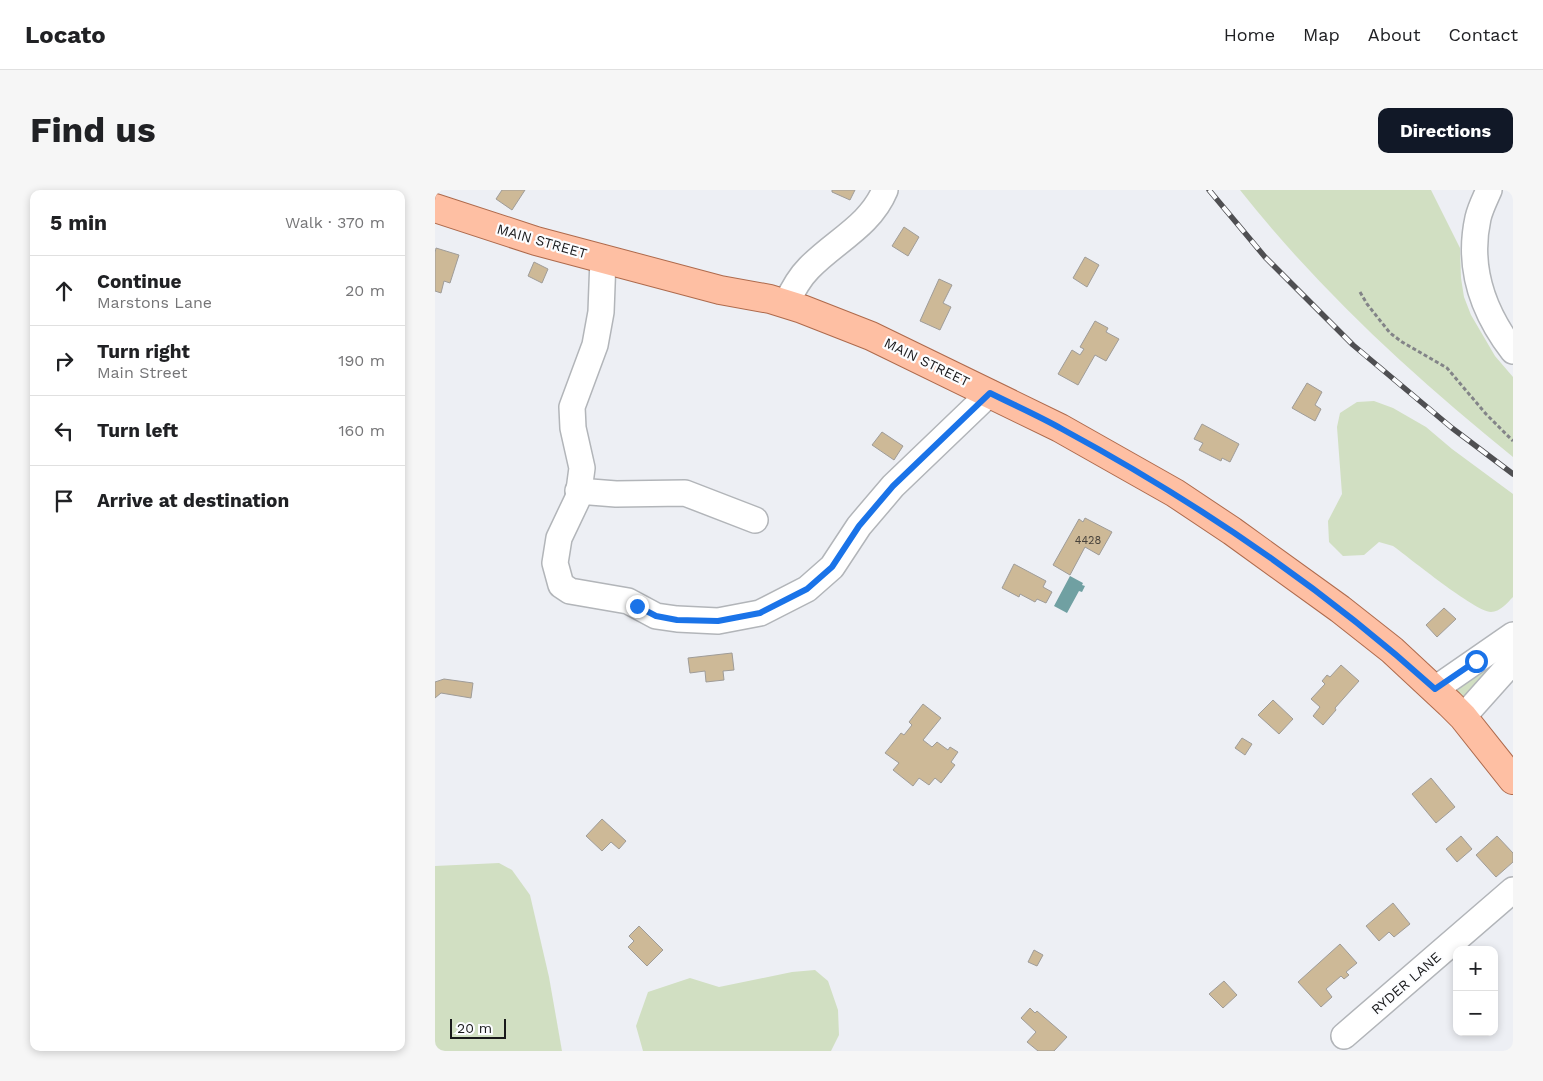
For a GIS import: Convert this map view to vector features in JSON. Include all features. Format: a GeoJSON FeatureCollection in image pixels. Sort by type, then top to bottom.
{"type":"FeatureCollection","features":[{"type":"Feature","properties":{"kind":"main road","name":"MAIN STREET"},"geometry":{"type":"LineString","coordinates":[[435,208],[536,241],[720,290],[770,299],[786,304],[871,336],[1060,428],[1175,493],[1232,531],[1340,609],[1392,650],[1435,689],[1463,717],[1513,780]]}},
{"type":"Feature","properties":{"kind":"street"},"geometry":{"type":"LineString","coordinates":[[786,304],[793,288],[809,268],[865,221],[880,202],[885,190]]}},
{"type":"Feature","properties":{"kind":"street"},"geometry":{"type":"LineString","coordinates":[[1489,190],[1478,217],[1475,235],[1476,276],[1484,304],[1503,338],[1513,351]]}},
{"type":"Feature","properties":{"kind":"street"},"geometry":{"type":"LineString","coordinates":[[603,259],[601,312],[595,345],[571,406],[573,428],[582,468],[579,491],[559,538],[555,563],[561,585],[570,591],[628,601],[656,616],[677,620],[718,621],[760,613],[807,589],[832,567],[859,526],[893,486],[990,393]]}},
{"type":"Feature","properties":{"kind":"street"},"geometry":{"type":"LineString","coordinates":[[579,491],[616,494],[685,493],[755,520]]}},
{"type":"Feature","properties":{"kind":"street"},"geometry":{"type":"LineString","coordinates":[[1435,689],[1513,635]]}},
{"type":"Feature","properties":{"kind":"street"},"geometry":{"type":"LineString","coordinates":[[1463,717],[1513,661]]}},
{"type":"Feature","properties":{"kind":"street","name":"RYDER LANE"},"geometry":{"type":"LineString","coordinates":[[1344,1036],[1513,890]]}},
{"type":"Feature","properties":{"kind":"path"},"geometry":{"type":"LineString","coordinates":[[1360,292],[1390,333],[1447,368],[1486,414],[1513,441]]}},
{"type":"Feature","properties":{"kind":"green space"},"geometry":{"type":"Polygon","coordinates":[[[1240,190],[1431,190],[1460,248],[1464,297],[1471,315],[1495,356],[1513,377],[1513,457],[1440,396],[1369,331],[1302,263],[1240,190]]]}},
{"type":"Feature","properties":{"kind":"green space"},"geometry":{"type":"Polygon","coordinates":[[[1374,401],[1393,408],[1426,427],[1452,449],[1513,494],[1513,597],[1500,609],[1491,612],[1471,603],[1442,584],[1393,546],[1379,542],[1364,555],[1343,556],[1329,542],[1328,521],[1342,494],[1337,427],[1340,413],[1357,402],[1374,401]]]}},
{"type":"Feature","properties":{"kind":"green space"},"geometry":{"type":"Polygon","coordinates":[[[1506,650],[1465,697],[1462,697],[1455,691],[1456,688],[1506,650]]]}},
{"type":"Feature","properties":{"kind":"green space"},"geometry":{"type":"Polygon","coordinates":[[[499,863],[512,870],[530,895],[549,977],[562,1051],[435,1051],[435,866],[499,863]]]}},
{"type":"Feature","properties":{"kind":"green space"},"geometry":{"type":"Polygon","coordinates":[[[815,970],[828,981],[838,1010],[839,1035],[831,1051],[643,1051],[636,1026],[648,992],[690,978],[719,987],[792,972],[815,970]]]}},
{"type":"Feature","properties":{"kind":"water"},"geometry":{"type":"Polygon","coordinates":[[[1070,576],[1085,586],[1082,592],[1079,591],[1067,613],[1054,606],[1070,576]]]}},
{"type":"Feature","properties":{"kind":"building"},"geometry":{"type":"Polygon","coordinates":[[[502,190],[525,190],[512,210],[496,199],[502,190]]]}},
{"type":"Feature","properties":{"kind":"building"},"geometry":{"type":"Polygon","coordinates":[[[832,190],[855,190],[850,200],[832,192],[832,190]]]}},
{"type":"Feature","properties":{"kind":"building"},"geometry":{"type":"Polygon","coordinates":[[[904,227],[919,237],[908,256],[892,246],[904,227]]]}},
{"type":"Feature","properties":{"kind":"building"},"geometry":{"type":"Polygon","coordinates":[[[436,248],[459,255],[450,283],[444,281],[441,293],[435,291],[436,248]]]}},
{"type":"Feature","properties":{"kind":"building"},"geometry":{"type":"Polygon","coordinates":[[[1085,257],[1099,265],[1087,287],[1073,278],[1085,257]]]}},
{"type":"Feature","properties":{"kind":"building"},"geometry":{"type":"Polygon","coordinates":[[[534,262],[548,269],[542,283],[528,276],[534,262]]]}},
{"type":"Feature","properties":{"kind":"building"},"geometry":{"type":"Polygon","coordinates":[[[939,279],[952,285],[943,303],[951,307],[940,330],[920,321],[939,279]]]}},
{"type":"Feature","properties":{"kind":"building"},"geometry":{"type":"Polygon","coordinates":[[[1095,321],[1108,328],[1106,332],[1119,339],[1106,361],[1095,355],[1078,385],[1058,374],[1072,350],[1080,355],[1084,349],[1080,347],[1095,321]]]}},
{"type":"Feature","properties":{"kind":"building"},"geometry":{"type":"Polygon","coordinates":[[[1307,383],[1322,392],[1315,405],[1321,409],[1315,421],[1292,408],[1307,383]]]}},
{"type":"Feature","properties":{"kind":"building"},"geometry":{"type":"Polygon","coordinates":[[[1202,424],[1239,444],[1230,462],[1222,458],[1221,461],[1199,450],[1203,443],[1194,439],[1202,424]]]}},
{"type":"Feature","properties":{"kind":"building"},"geometry":{"type":"Polygon","coordinates":[[[882,432],[903,446],[894,460],[872,445],[882,432]]]}},
{"type":"Feature","properties":{"kind":"building"},"geometry":{"type":"Polygon","coordinates":[[[1085,518],[1112,532],[1099,555],[1085,547],[1070,575],[1053,565],[1079,519],[1083,522],[1085,518]]]}},
{"type":"Feature","properties":{"kind":"building"},"geometry":{"type":"Polygon","coordinates":[[[1014,564],[1046,581],[1043,587],[1052,592],[1046,603],[1037,599],[1035,602],[1020,594],[1019,597],[1002,588],[1014,564]]]}},
{"type":"Feature","properties":{"kind":"building"},"geometry":{"type":"Polygon","coordinates":[[[1444,608],[1456,619],[1437,637],[1426,625],[1444,608]]]}},
{"type":"Feature","properties":{"kind":"building"},"geometry":{"type":"Polygon","coordinates":[[[732,653],[734,670],[723,671],[724,680],[706,682],[705,671],[690,673],[688,658],[732,653]]]}},
{"type":"Feature","properties":{"kind":"building"},"geometry":{"type":"Polygon","coordinates":[[[1341,665],[1359,681],[1323,725],[1313,716],[1320,707],[1311,699],[1325,684],[1322,681],[1327,675],[1330,677],[1341,665]]]}},
{"type":"Feature","properties":{"kind":"building"},"geometry":{"type":"Polygon","coordinates":[[[444,679],[473,683],[471,698],[441,693],[435,698],[435,682],[444,679]]]}},
{"type":"Feature","properties":{"kind":"building"},"geometry":{"type":"Polygon","coordinates":[[[1273,700],[1293,719],[1279,734],[1258,715],[1273,700]]]}},
{"type":"Feature","properties":{"kind":"building"},"geometry":{"type":"Polygon","coordinates":[[[923,704],[941,718],[923,740],[932,747],[937,742],[948,750],[950,747],[958,752],[951,762],[955,765],[941,783],[935,778],[929,785],[919,778],[913,786],[893,770],[899,763],[885,753],[901,733],[904,735],[912,725],[909,722],[923,704]]]}},
{"type":"Feature","properties":{"kind":"building"},"geometry":{"type":"Polygon","coordinates":[[[1242,738],[1252,744],[1245,755],[1235,748],[1242,738]]]}},
{"type":"Feature","properties":{"kind":"building"},"geometry":{"type":"Polygon","coordinates":[[[1431,778],[1455,807],[1436,823],[1412,794],[1431,778]]]}},
{"type":"Feature","properties":{"kind":"building"},"geometry":{"type":"Polygon","coordinates":[[[602,819],[626,841],[619,849],[611,842],[602,851],[586,836],[602,819]]]}},
{"type":"Feature","properties":{"kind":"building"},"geometry":{"type":"Polygon","coordinates":[[[1461,836],[1472,849],[1457,862],[1446,849],[1461,836]]]}},
{"type":"Feature","properties":{"kind":"building"},"geometry":{"type":"Polygon","coordinates":[[[1497,836],[1513,853],[1513,862],[1496,877],[1476,855],[1497,836]]]}},
{"type":"Feature","properties":{"kind":"building"},"geometry":{"type":"Polygon","coordinates":[[[1393,903],[1410,924],[1394,937],[1389,932],[1379,941],[1366,926],[1393,903]]]}},
{"type":"Feature","properties":{"kind":"building"},"geometry":{"type":"Polygon","coordinates":[[[639,926],[663,950],[647,966],[628,947],[634,941],[629,936],[639,926]]]}},
{"type":"Feature","properties":{"kind":"building"},"geometry":{"type":"Polygon","coordinates":[[[1340,944],[1357,963],[1346,972],[1349,975],[1344,979],[1341,976],[1326,989],[1332,997],[1321,1007],[1298,982],[1340,944]]]}},
{"type":"Feature","properties":{"kind":"building"},"geometry":{"type":"Polygon","coordinates":[[[1034,950],[1043,955],[1037,966],[1028,962],[1034,950]]]}},
{"type":"Feature","properties":{"kind":"building"},"geometry":{"type":"Polygon","coordinates":[[[1224,981],[1237,995],[1223,1008],[1209,994],[1224,981]]]}},
{"type":"Feature","properties":{"kind":"building"},"geometry":{"type":"Polygon","coordinates":[[[1030,1008],[1035,1013],[1037,1011],[1067,1037],[1054,1051],[1038,1051],[1027,1042],[1036,1032],[1021,1018],[1030,1008]]]}},
{"type":"Feature","properties":{"kind":"railway"},"geometry":{"type":"LineString","coordinates":[[1209,190],[1265,257],[1353,345],[1452,428],[1513,474]]}},
{"type":"Feature","properties":{"kind":"route"},"geometry":{"type":"LineString","coordinates":[[637,606],[656,616],[677,620],[718,621],[760,613],[807,589],[832,567],[859,526],[893,486],[990,393],[1060,428],[1175,493],[1232,531],[1340,609],[1392,650],[1435,689],[1476,661]]}}]}
